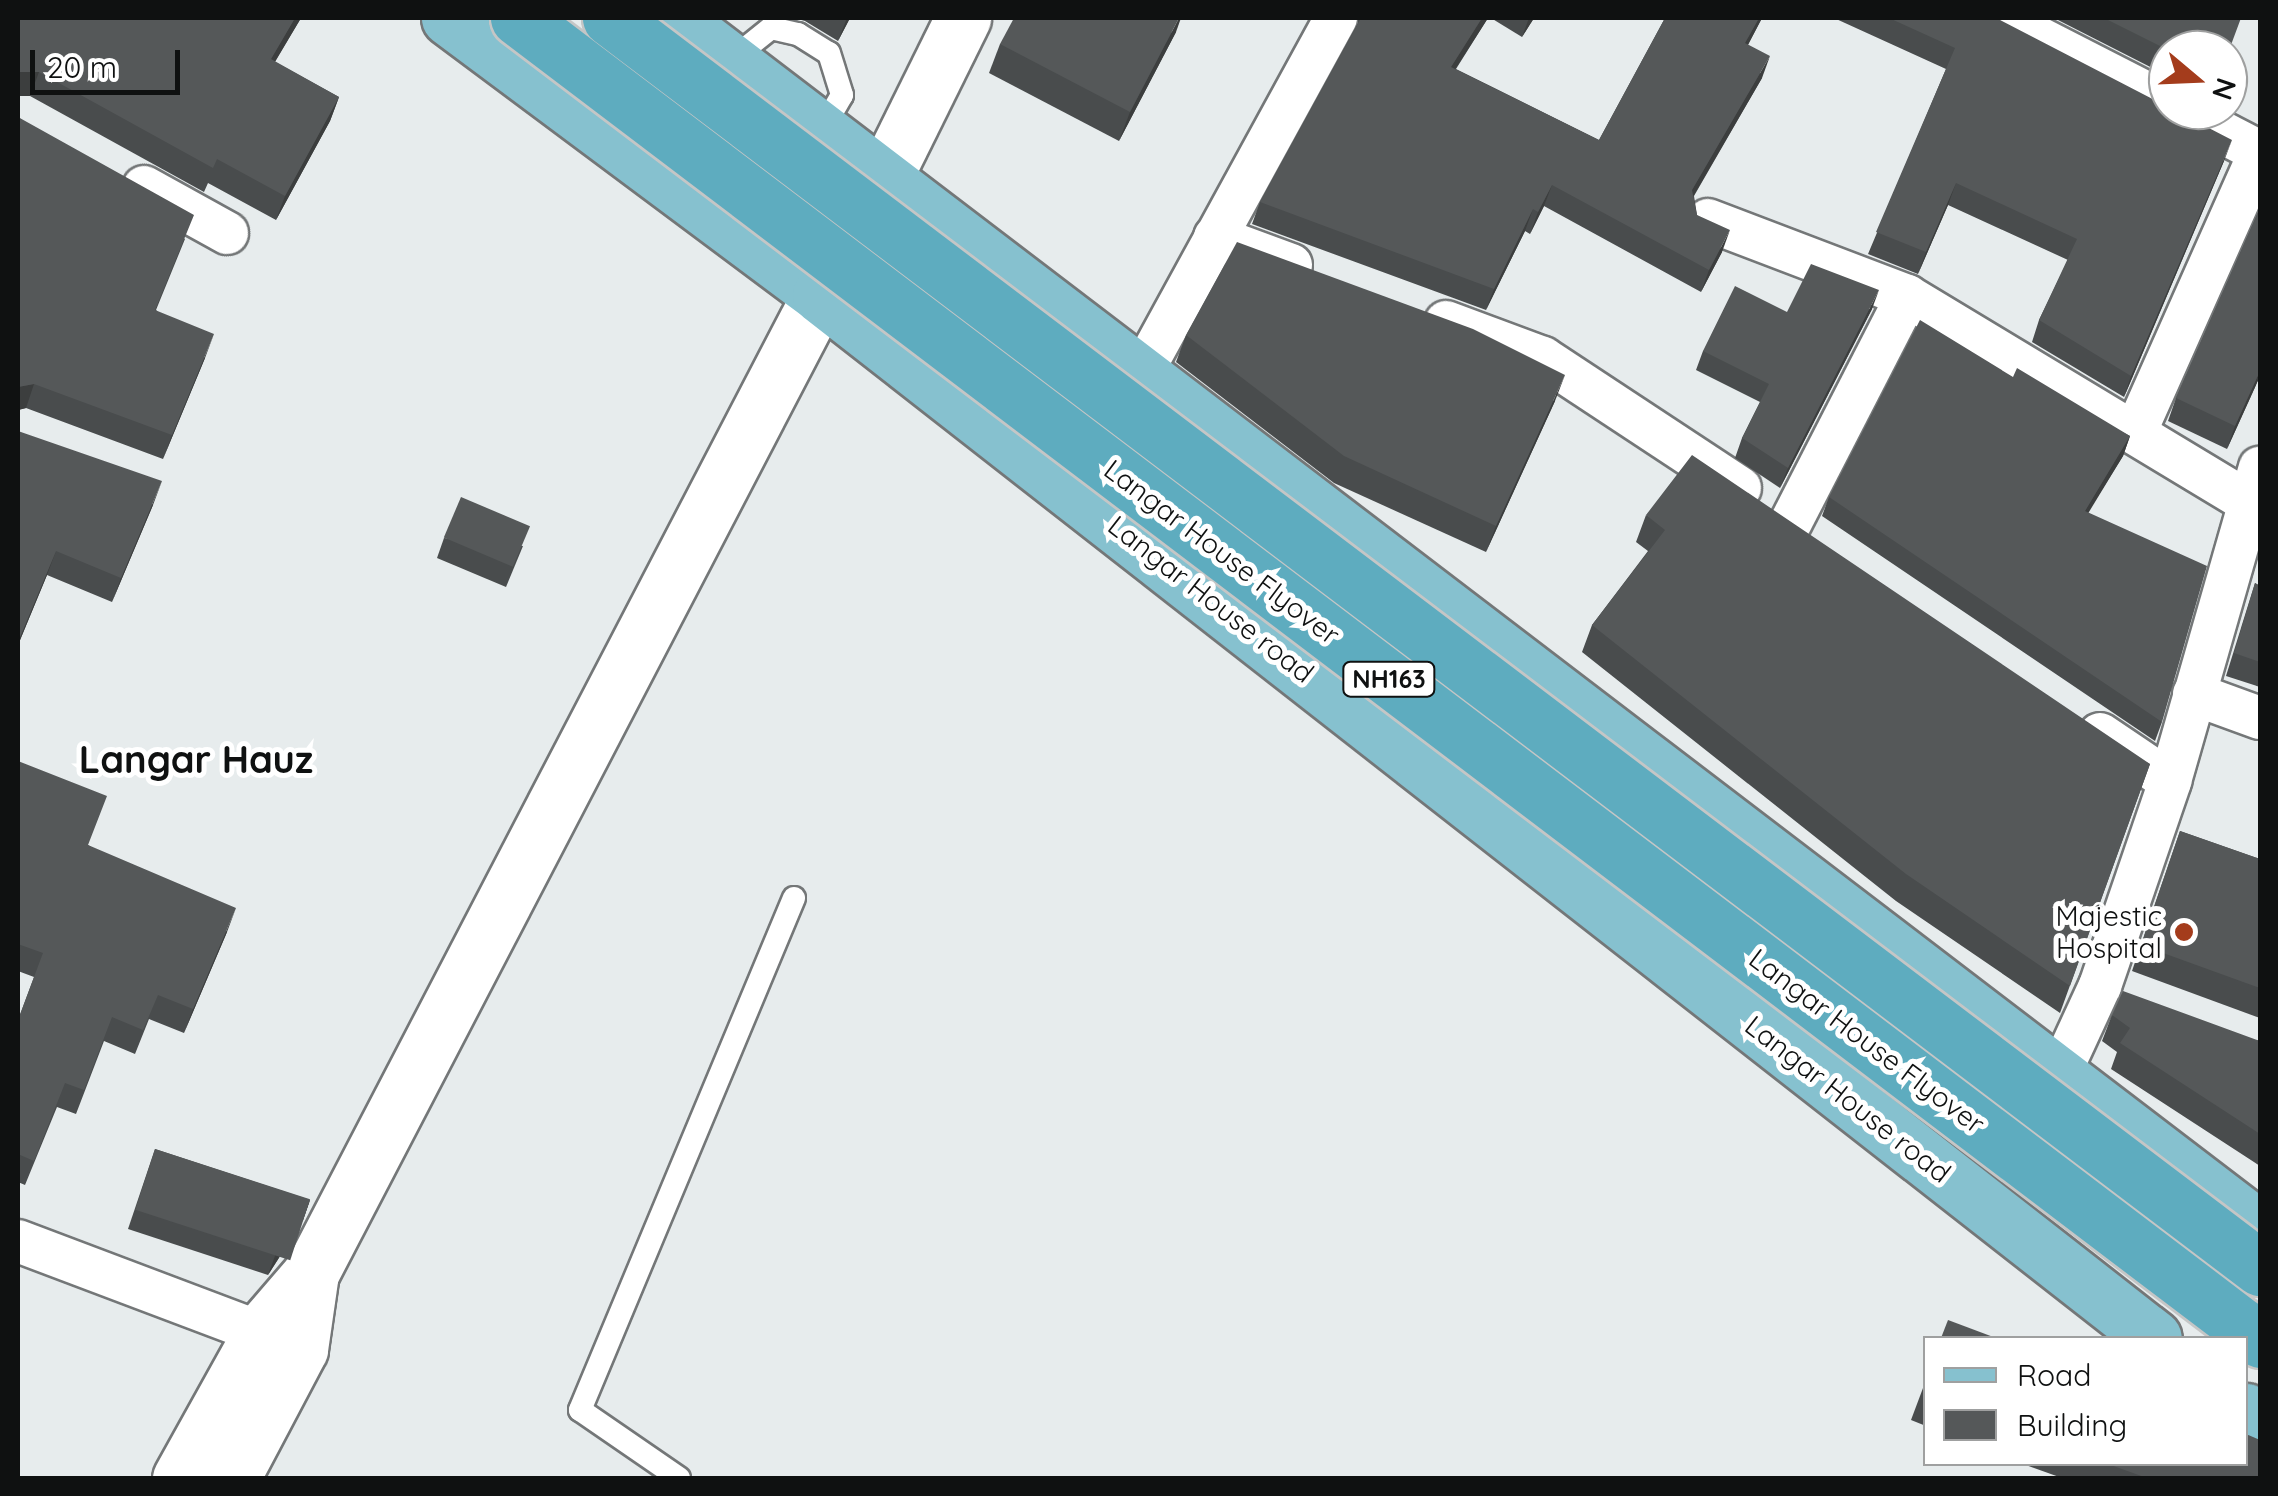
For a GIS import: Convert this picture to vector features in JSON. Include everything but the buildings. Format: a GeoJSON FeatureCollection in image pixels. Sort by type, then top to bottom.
{"type":"FeatureCollection","features":[{"type":"Feature","properties":{"kind":"highway","name":"Langar House Flyover"},"geometry":{"type":"LineString","coordinates":[[518,18],[2260,1340]]}},
{"type":"Feature","properties":{"kind":"highway","name":"Langar House Flyover"},"geometry":{"type":"LineString","coordinates":[[610,18],[2260,1268]]}},
{"type":"Feature","properties":{"kind":"main road","name":"Langar House road"},"geometry":{"type":"LineString","coordinates":[[449,18],[820,295],[2151,1336]]}},
{"type":"Feature","properties":{"kind":"main road"},"geometry":{"type":"LineString","coordinates":[[674,18],[886,174],[1188,411],[2260,1229]]}},
{"type":"Feature","properties":{"kind":"main road"},"geometry":{"type":"LineString","coordinates":[[1108,518],[1188,411]]}},
{"type":"Feature","properties":{"kind":"street"},"geometry":{"type":"LineString","coordinates":[[886,174],[964,18]]}},
{"type":"Feature","properties":{"kind":"street"},"geometry":{"type":"LineString","coordinates":[[1141,374],[1336,18]]}},
{"type":"Feature","properties":{"kind":"street"},"geometry":{"type":"LineString","coordinates":[[2000,18],[2148,94]]}},
{"type":"Feature","properties":{"kind":"street"},"geometry":{"type":"LineString","coordinates":[[2135,433],[2260,152],[2218,130]]}},
{"type":"Feature","properties":{"kind":"street"},"geometry":{"type":"LineString","coordinates":[[104,166],[226,233]]}},
{"type":"Feature","properties":{"kind":"street"},"geometry":{"type":"LineString","coordinates":[[1708,220],[1906,296],[2135,433],[2254,484],[2170,781],[2118,992],[2059,1076]]}},
{"type":"Feature","properties":{"kind":"street"},"geometry":{"type":"LineString","coordinates":[[1215,238],[1324,278]]}},
{"type":"Feature","properties":{"kind":"street"},"geometry":{"type":"LineString","coordinates":[[232,1478],[282,1339],[311,1273],[820,295]]}},
{"type":"Feature","properties":{"kind":"street"},"geometry":{"type":"LineString","coordinates":[[1415,311],[1542,358],[1808,533],[1906,296]]}},
{"type":"Feature","properties":{"kind":"street"},"geometry":{"type":"LineString","coordinates":[[2194,694],[2260,718]]}},
{"type":"Feature","properties":{"kind":"street"},"geometry":{"type":"LineString","coordinates":[[2071,714],[2170,781]]}},
{"type":"Feature","properties":{"kind":"street"},"geometry":{"type":"LineString","coordinates":[[18,1240],[282,1339]]}},
{"type":"Feature","properties":{"kind":"street"},"geometry":{"type":"LineString","coordinates":[[180,1478],[282,1339]]}},
{"type":"Feature","properties":{"kind":"lane"},"geometry":{"type":"LineString","coordinates":[[678,1478],[580,1410],[794,898]]}},
{"type":"Feature","properties":{"kind":"place","name":"Majestic Hospital"},"geometry":{"type":"Point","coordinates":[2184,932]}},
{"type":"Feature","properties":{"kind":"district","name":"Langar Hauz"},"geometry":{"type":"Point","coordinates":[196,760]}}]}
